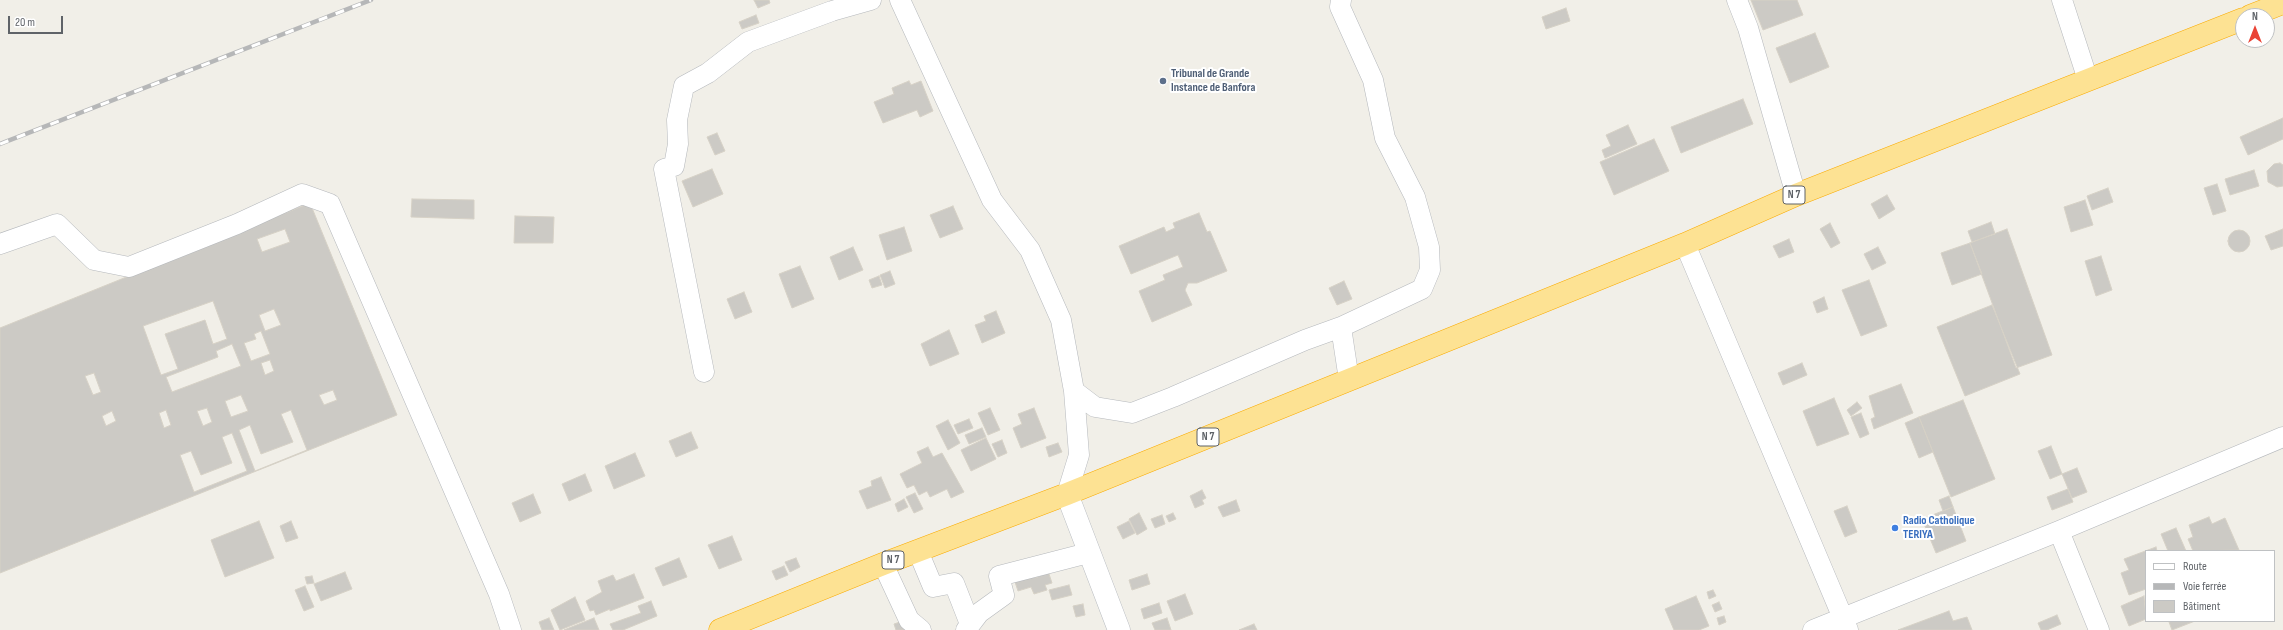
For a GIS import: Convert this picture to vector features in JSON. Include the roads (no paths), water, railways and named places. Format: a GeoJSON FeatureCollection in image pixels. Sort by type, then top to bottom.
{"type":"FeatureCollection","features":[{"type":"Feature","properties":{"kind":"highway"},"geometry":{"type":"LineString","coordinates":[[2270,8],[2283,3]]}},
{"type":"Feature","properties":{"kind":"highway","name":"N 7"},"geometry":{"type":"LineString","coordinates":[[734,627],[883,564],[1067,494],[1685,244],[1796,195],[2235,22]]}},
{"type":"Feature","properties":{"kind":"main road"},"geometry":{"type":"LineString","coordinates":[[1067,494],[1088,553],[1119,630]]}},
{"type":"Feature","properties":{"kind":"street"},"geometry":{"type":"LineString","coordinates":[[704,372],[664,169],[674,166],[678,144],[677,120],[684,86],[708,74],[748,42],[832,11],[871,0]]}},
{"type":"Feature","properties":{"kind":"street"},"geometry":{"type":"LineString","coordinates":[[900,0],[992,200],[1030,250],[1061,320],[1074,391],[1079,455],[1067,494]]}},
{"type":"Feature","properties":{"kind":"street"},"geometry":{"type":"LineString","coordinates":[[1074,391],[1095,407],[1132,413],[1173,398],[1305,340],[1341,327],[1404,300],[1422,289],[1430,270],[1429,247],[1415,197],[1385,138],[1373,80],[1340,7],[1341,0]]}},
{"type":"Feature","properties":{"kind":"street"},"geometry":{"type":"LineString","coordinates":[[1737,0],[1748,28],[1796,195]]}},
{"type":"Feature","properties":{"kind":"street"},"geometry":{"type":"LineString","coordinates":[[2062,0],[2088,80]]}},
{"type":"Feature","properties":{"kind":"street"},"geometry":{"type":"LineString","coordinates":[[0,244],[57,224],[94,260],[129,267],[237,224],[302,194],[330,204],[499,594],[511,630]]}},
{"type":"Feature","properties":{"kind":"street"},"geometry":{"type":"LineString","coordinates":[[1685,244],[1846,624]]}},
{"type":"Feature","properties":{"kind":"street"},"geometry":{"type":"LineString","coordinates":[[1341,327],[1350,380]]}},
{"type":"Feature","properties":{"kind":"street"},"geometry":{"type":"LineString","coordinates":[[1813,630],[1846,624],[2059,531],[2283,437]]}},
{"type":"Feature","properties":{"kind":"street"},"geometry":{"type":"LineString","coordinates":[[2059,531],[2099,630]]}},
{"type":"Feature","properties":{"kind":"street"},"geometry":{"type":"LineString","coordinates":[[918,551],[933,587],[954,583],[968,627]]}},
{"type":"Feature","properties":{"kind":"street"},"geometry":{"type":"LineString","coordinates":[[968,627],[979,613],[1004,595],[999,576],[1088,553]]}},
{"type":"Feature","properties":{"kind":"street"},"geometry":{"type":"LineString","coordinates":[[883,564],[909,620],[921,630]]}},
{"type":"Feature","properties":{"kind":"railway"},"geometry":{"type":"LineString","coordinates":[[0,144],[371,0]]}},
{"type":"Feature","properties":{"kind":"place","name":"Tribunal de Grande Instance de Banfora"},"geometry":{"type":"Point","coordinates":[1163,81]}},
{"type":"Feature","properties":{"kind":"place","name":"Radio Catholique TERIYA"},"geometry":{"type":"Point","coordinates":[1895,528]}}]}
